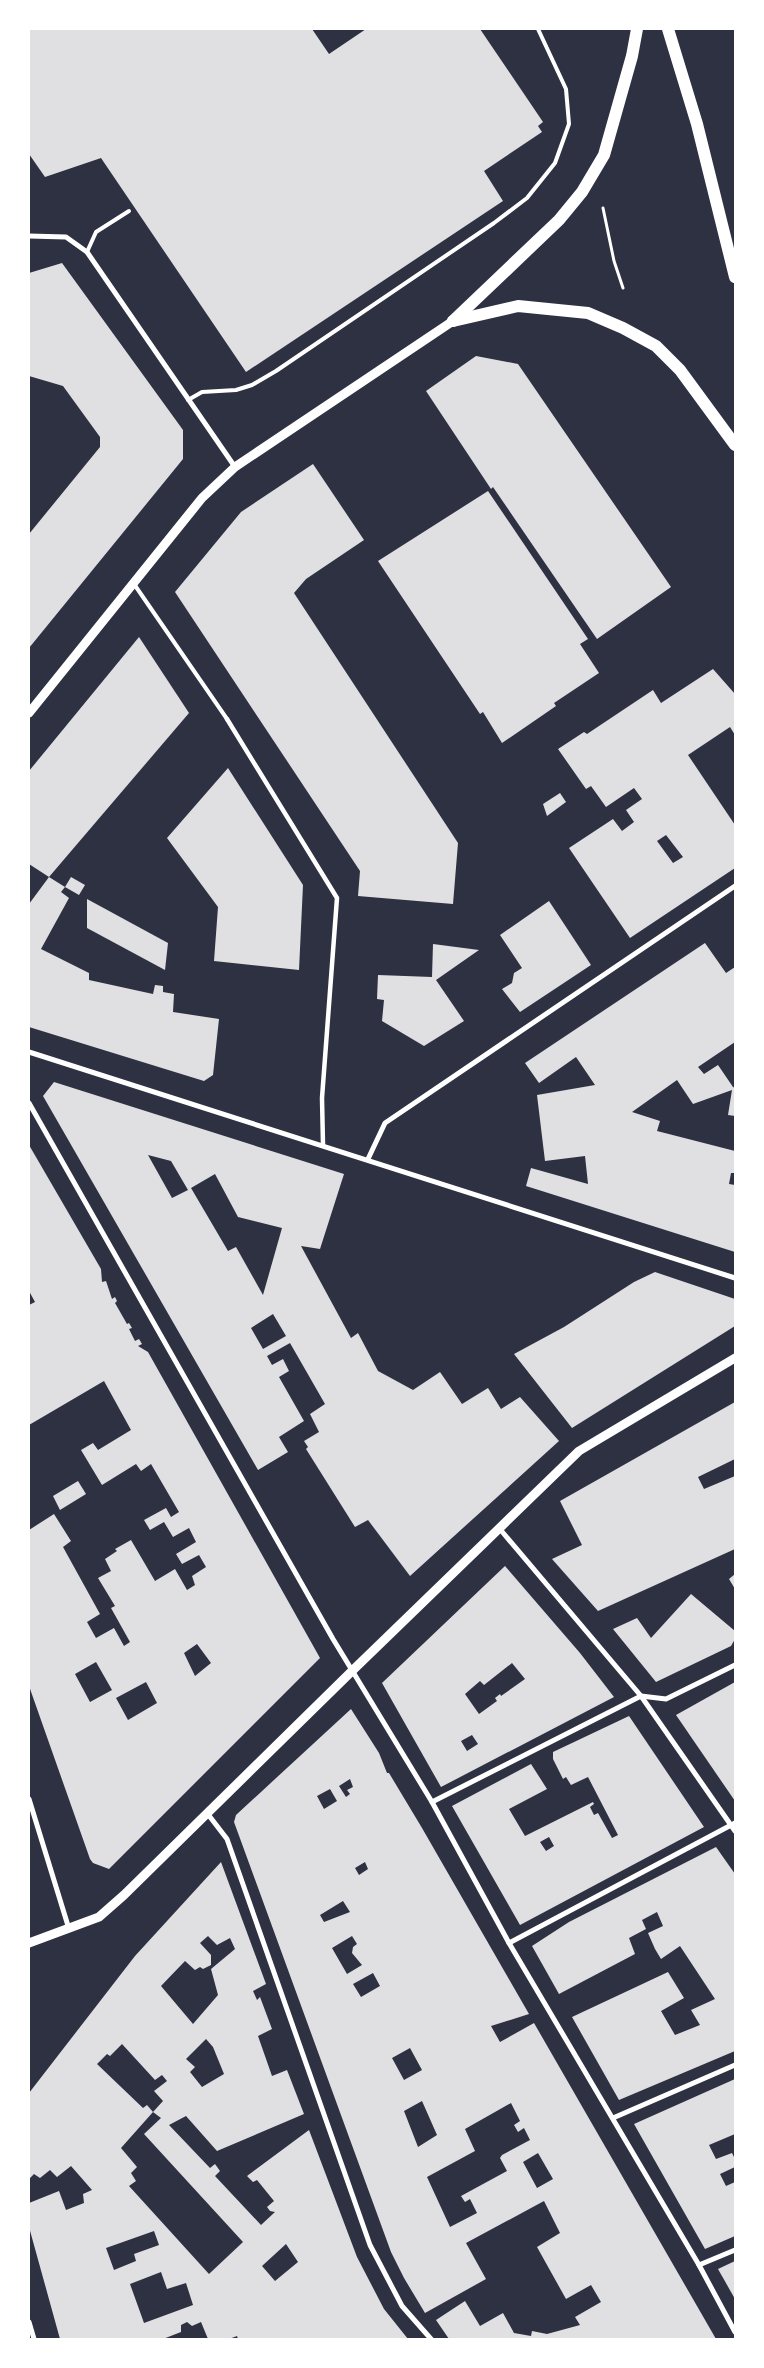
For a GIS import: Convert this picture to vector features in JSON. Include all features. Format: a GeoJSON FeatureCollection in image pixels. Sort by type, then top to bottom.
{"type":"FeatureCollection","features":[{"type":"Feature","properties":{"kind":"main road"},"geometry":{"type":"LineString","coordinates":[[453,321],[559,220],[582,192],[604,155],[632,56],[637,29]]}},
{"type":"Feature","properties":{"kind":"main road"},"geometry":{"type":"LineString","coordinates":[[668,29],[697,124],[735,277]]}},
{"type":"Feature","properties":{"kind":"main road"},"geometry":{"type":"LineString","coordinates":[[453,321],[518,306],[588,313],[623,328],[656,346],[680,370],[735,445]]}},
{"type":"Feature","properties":{"kind":"street"},"geometry":{"type":"LineString","coordinates":[[29,236],[66,237],[87,252],[235,466]]}},
{"type":"Feature","properties":{"kind":"street"},"geometry":{"type":"LineString","coordinates":[[29,713],[202,498],[235,466],[453,321]]}},
{"type":"Feature","properties":{"kind":"street"},"geometry":{"type":"LineString","coordinates":[[227,719],[337,898],[322,1098],[323,1145]]}},
{"type":"Feature","properties":{"kind":"street"},"geometry":{"type":"LineString","coordinates":[[368,1159],[385,1123],[735,886]]}},
{"type":"Feature","properties":{"kind":"street"},"geometry":{"type":"LineString","coordinates":[[29,1052],[735,1278]]}},
{"type":"Feature","properties":{"kind":"street"},"geometry":{"type":"LineString","coordinates":[[29,1103],[352,1671],[432,1802],[509,1943],[699,2265],[735,2332]]}},
{"type":"Feature","properties":{"kind":"street"},"geometry":{"type":"LineString","coordinates":[[29,1943],[99,1917],[124,1895],[579,1451],[735,1358]]}},
{"type":"Feature","properties":{"kind":"street"},"geometry":{"type":"LineString","coordinates":[[499,1528],[641,1696],[733,1824],[735,1832]]}},
{"type":"Feature","properties":{"kind":"street"},"geometry":{"type":"LineString","coordinates":[[432,1802],[641,1696],[666,1699],[735,1665]]}},
{"type":"Feature","properties":{"kind":"street"},"geometry":{"type":"LineString","coordinates":[[29,1799],[69,1929]]}},
{"type":"Feature","properties":{"kind":"street"},"geometry":{"type":"LineString","coordinates":[[207,1812],[227,1839],[370,2245],[402,2306],[431,2339]]}},
{"type":"Feature","properties":{"kind":"street"},"geometry":{"type":"LineString","coordinates":[[509,1943],[733,1824]]}},
{"type":"Feature","properties":{"kind":"street"},"geometry":{"type":"LineString","coordinates":[[613,2118],[735,2065]]}},
{"type":"Feature","properties":{"kind":"street"},"geometry":{"type":"LineString","coordinates":[[699,2265],[735,2250]]}},
{"type":"Feature","properties":{"kind":"street"},"geometry":{"type":"LineString","coordinates":[[29,2322],[34,2339]]}},
{"type":"Feature","properties":{"kind":"lane"},"geometry":{"type":"LineString","coordinates":[[188,400],[202,392],[236,390],[252,385],[349,323],[527,198],[555,163],[569,124],[566,89],[538,29]]}},
{"type":"Feature","properties":{"kind":"lane"},"geometry":{"type":"LineString","coordinates":[[87,252],[96,232],[129,211]]}},
{"type":"Feature","properties":{"kind":"lane"},"geometry":{"type":"LineString","coordinates":[[134,584],[227,719]]}},
{"type":"Feature","properties":{"kind":"path"},"geometry":{"type":"LineString","coordinates":[[582,192],[602,204],[614,261],[623,288]]}},
{"type":"Feature","properties":{"kind":"building"},"geometry":{"type":"Polygon","coordinates":[[[29,29],[312,29],[329,54],[366,29],[480,29],[543,122],[538,126],[542,132],[484,171],[503,201],[246,372],[101,158],[45,177],[29,154],[29,29]]]}},
{"type":"Feature","properties":{"kind":"building"},"geometry":{"type":"Polygon","coordinates":[[[62,263],[183,430],[183,459],[29,648],[29,534],[100,447],[100,437],[63,386],[29,376],[29,273],[62,263]]]}},
{"type":"Feature","properties":{"kind":"building"},"geometry":{"type":"Polygon","coordinates":[[[476,356],[518,364],[671,587],[597,639],[493,487],[491,489],[426,391],[476,356]]]}},
{"type":"Feature","properties":{"kind":"building"},"geometry":{"type":"Polygon","coordinates":[[[313,464],[364,540],[306,579],[294,593],[458,843],[453,904],[358,896],[360,871],[175,592],[241,512],[313,464]]]}},
{"type":"Feature","properties":{"kind":"building"},"geometry":{"type":"Polygon","coordinates":[[[488,491],[588,639],[580,644],[599,673],[554,703],[556,706],[502,743],[483,712],[480,714],[378,561],[488,491]]]}},
{"type":"Feature","properties":{"kind":"building"},"geometry":{"type":"Polygon","coordinates":[[[139,637],[189,713],[49,877],[29,864],[29,771],[139,637]]]}},
{"type":"Feature","properties":{"kind":"building"},"geometry":{"type":"Polygon","coordinates":[[[713,669],[735,694],[735,735],[730,727],[688,755],[735,825],[735,868],[630,938],[569,848],[613,819],[622,831],[634,822],[626,810],[642,799],[634,788],[606,807],[591,786],[586,789],[558,749],[584,732],[587,734],[653,690],[661,703],[713,669]],[[666,835],[657,841],[673,863],[683,857],[666,835]]]}},
{"type":"Feature","properties":{"kind":"building"},"geometry":{"type":"Polygon","coordinates":[[[228,768],[303,885],[299,970],[214,961],[218,907],[167,838],[228,768]]]}},
{"type":"Feature","properties":{"kind":"building"},"geometry":{"type":"Polygon","coordinates":[[[560,793],[566,802],[547,816],[543,804],[560,793]]]}},
{"type":"Feature","properties":{"kind":"building"},"geometry":{"type":"Polygon","coordinates":[[[49,877],[65,887],[61,892],[69,898],[41,949],[89,973],[89,980],[153,994],[155,985],[163,986],[163,992],[174,994],[173,1012],[219,1019],[213,1075],[204,1081],[29,1027],[29,904],[49,877]]]}},
{"type":"Feature","properties":{"kind":"building"},"geometry":{"type":"Polygon","coordinates":[[[71,877],[85,885],[79,895],[65,887],[71,877]]]}},
{"type":"Feature","properties":{"kind":"building"},"geometry":{"type":"Polygon","coordinates":[[[87,899],[168,943],[165,970],[87,928],[87,899]]]}},
{"type":"Feature","properties":{"kind":"building"},"geometry":{"type":"Polygon","coordinates":[[[549,901],[591,965],[520,1012],[502,989],[512,983],[514,973],[522,968],[500,935],[549,901]]]}},
{"type":"Feature","properties":{"kind":"building"},"geometry":{"type":"Polygon","coordinates":[[[705,943],[726,973],[735,967],[735,1042],[698,1067],[704,1074],[718,1065],[735,1088],[735,1116],[728,1115],[732,1090],[693,1104],[677,1080],[632,1112],[660,1121],[657,1131],[735,1151],[735,1173],[731,1173],[729,1184],[735,1185],[735,1252],[526,1186],[531,1168],[588,1184],[585,1156],[545,1161],[537,1095],[595,1085],[576,1057],[539,1083],[525,1063],[705,943]]]}},
{"type":"Feature","properties":{"kind":"building"},"geometry":{"type":"Polygon","coordinates":[[[433,944],[479,950],[436,980],[464,1021],[424,1046],[382,1021],[384,1000],[377,999],[378,975],[432,977],[433,944]]]}},
{"type":"Feature","properties":{"kind":"building"},"geometry":{"type":"Polygon","coordinates":[[[54,1082],[344,1174],[320,1249],[301,1246],[351,1338],[358,1333],[378,1371],[413,1390],[440,1372],[462,1404],[488,1388],[501,1409],[520,1397],[559,1441],[410,1576],[368,1520],[355,1527],[306,1449],[308,1447],[304,1441],[319,1432],[310,1414],[325,1404],[290,1343],[267,1356],[272,1365],[283,1359],[289,1371],[279,1377],[304,1421],[279,1437],[288,1452],[258,1470],[43,1096],[54,1082]],[[148,1155],[172,1198],[188,1190],[171,1161],[148,1155]],[[215,1174],[191,1188],[228,1251],[236,1247],[263,1295],[282,1228],[238,1217],[215,1174]],[[273,1314],[251,1328],[263,1349],[286,1336],[273,1314]]]}},
{"type":"Feature","properties":{"kind":"building"},"geometry":{"type":"Polygon","coordinates":[[[29,1145],[101,1269],[102,1282],[106,1281],[112,1299],[115,1297],[117,1301],[115,1303],[127,1324],[129,1323],[132,1328],[129,1329],[135,1341],[139,1339],[142,1344],[138,1346],[148,1352],[320,1658],[109,1869],[93,1863],[90,1859],[29,1686],[29,1530],[54,1514],[71,1541],[63,1547],[100,1614],[87,1622],[96,1638],[114,1628],[124,1646],[130,1642],[111,1608],[115,1606],[98,1578],[111,1571],[105,1559],[117,1551],[115,1549],[131,1540],[155,1581],[175,1569],[187,1590],[195,1585],[192,1576],[206,1567],[199,1555],[182,1564],[176,1554],[196,1542],[189,1528],[173,1537],[164,1522],[150,1530],[144,1520],[166,1508],[171,1517],[179,1512],[151,1464],[141,1471],[136,1464],[102,1485],[81,1450],[93,1443],[98,1450],[131,1430],[104,1381],[29,1425],[29,1305],[35,1302],[29,1291],[29,1145]],[[197,1644],[184,1653],[195,1676],[211,1663],[197,1644]],[[96,1662],[75,1674],[90,1702],[112,1690],[96,1662]],[[146,1682],[116,1698],[128,1720],[157,1703],[146,1682]]]}},
{"type":"Feature","properties":{"kind":"building"},"geometry":{"type":"Polygon","coordinates":[[[655,1272],[735,1299],[735,1326],[572,1428],[514,1354],[564,1327],[634,1282],[655,1272]]]}},
{"type":"Feature","properties":{"kind":"building"},"geometry":{"type":"Polygon","coordinates":[[[735,1402],[735,1459],[698,1477],[704,1489],[735,1476],[735,1549],[598,1611],[552,1559],[582,1545],[560,1501],[735,1402]]]}},
{"type":"Feature","properties":{"kind":"building"},"geometry":{"type":"Polygon","coordinates":[[[78,1481],[86,1494],[60,1510],[53,1496],[78,1481]]]}},
{"type":"Feature","properties":{"kind":"building"},"geometry":{"type":"Polygon","coordinates":[[[505,1566],[580,1653],[614,1697],[441,1787],[382,1683],[505,1566]],[[512,1663],[484,1685],[480,1681],[465,1694],[479,1714],[497,1701],[495,1698],[500,1694],[501,1696],[525,1679],[512,1663]],[[472,1735],[461,1741],[467,1751],[478,1744],[472,1735]]]}},
{"type":"Feature","properties":{"kind":"building"},"geometry":{"type":"Polygon","coordinates":[[[735,1574],[735,1589],[729,1579],[735,1574]]]}},
{"type":"Feature","properties":{"kind":"building"},"geometry":{"type":"Polygon","coordinates":[[[691,1594],[735,1631],[735,1639],[731,1646],[656,1682],[613,1629],[637,1618],[651,1638],[691,1594]]]}},
{"type":"Feature","properties":{"kind":"building"},"geometry":{"type":"Polygon","coordinates":[[[735,1682],[735,1801],[676,1715],[735,1682]]]}},
{"type":"Feature","properties":{"kind":"building"},"geometry":{"type":"Polygon","coordinates":[[[351,1709],[379,1753],[387,1773],[389,1773],[422,1828],[529,2014],[491,2026],[500,2042],[534,2023],[716,2339],[449,2339],[436,2320],[465,2301],[480,2326],[503,2313],[514,2333],[531,2336],[532,2331],[547,2334],[580,2325],[575,2317],[601,2302],[591,2285],[566,2299],[537,2247],[560,2233],[544,2201],[466,2243],[486,2279],[425,2313],[391,2252],[234,1822],[236,1815],[351,1709]],[[350,1779],[339,1786],[346,1797],[350,1794],[347,1790],[353,1787],[350,1779]],[[330,1789],[317,1796],[324,1809],[337,1801],[330,1789]],[[365,1862],[355,1868],[359,1875],[368,1869],[365,1862]],[[343,1901],[320,1915],[324,1922],[350,1912],[343,1901]],[[352,1936],[332,1948],[347,1974],[362,1965],[352,1953],[353,1947],[357,1944],[352,1936]],[[373,1973],[353,1984],[361,1997],[380,1986],[373,1973]],[[410,2048],[392,2058],[404,2080],[422,2070],[410,2048]],[[422,2101],[404,2111],[418,2147],[437,2135],[422,2101]],[[511,2103],[465,2129],[475,2151],[427,2177],[450,2227],[477,2213],[470,2199],[465,2202],[461,2196],[507,2171],[500,2158],[502,2155],[530,2140],[524,2128],[518,2132],[514,2125],[520,2121],[511,2103]],[[538,2153],[523,2162],[537,2188],[553,2179],[538,2153]]]}},
{"type":"Feature","properties":{"kind":"building"},"geometry":{"type":"Polygon","coordinates":[[[629,1716],[704,1827],[520,1925],[452,1806],[531,1764],[547,1789],[509,1809],[525,1836],[593,1802],[594,1804],[590,1807],[594,1815],[598,1813],[612,1838],[618,1835],[588,1777],[571,1785],[566,1777],[563,1779],[553,1759],[553,1752],[629,1716]],[[549,1837],[540,1842],[546,1851],[554,1846],[549,1837]]]}},
{"type":"Feature","properties":{"kind":"building"},"geometry":{"type":"Polygon","coordinates":[[[716,1847],[735,1874],[735,2051],[619,2100],[572,2017],[668,1972],[684,1998],[661,2011],[675,2035],[700,2025],[691,2010],[715,1999],[680,1946],[661,1959],[648,1933],[663,1926],[657,1912],[642,1920],[646,1929],[629,1938],[635,1954],[559,1994],[532,1946],[569,1922],[716,1847]]]}},
{"type":"Feature","properties":{"kind":"building"},"geometry":{"type":"Polygon","coordinates":[[[221,1862],[266,1984],[253,1991],[257,2000],[260,1997],[272,2029],[258,2036],[272,2076],[287,2070],[304,2114],[217,2151],[186,2116],[169,2125],[210,2168],[215,2164],[220,2171],[215,2176],[261,2225],[275,2212],[270,2211],[267,2207],[274,2201],[257,2180],[253,2182],[247,2176],[309,2130],[357,2257],[384,2309],[408,2339],[238,2339],[237,2336],[229,2339],[208,2339],[201,2322],[192,2326],[187,2322],[181,2325],[181,2332],[163,2339],[60,2339],[29,2227],[29,2203],[59,2191],[66,2210],[84,2203],[83,2194],[92,2190],[71,2166],[57,2177],[50,2170],[40,2178],[34,2174],[29,2179],[29,2093],[135,1956],[221,1862]],[[208,1936],[200,1943],[211,1955],[211,1965],[195,1970],[185,1961],[161,1986],[193,2024],[218,1995],[211,1969],[235,1949],[230,1938],[217,1945],[208,1936]],[[206,2039],[186,2059],[195,2067],[190,2072],[202,2087],[224,2074],[213,2047],[206,2039]],[[122,2044],[110,2056],[107,2054],[97,2064],[143,2108],[147,2105],[153,2112],[163,2101],[154,2091],[167,2081],[162,2075],[155,2080],[122,2044]],[[153,2112],[121,2148],[137,2167],[131,2173],[136,2181],[129,2186],[209,2274],[243,2242],[144,2134],[161,2118],[153,2112]],[[154,2231],[106,2248],[114,2270],[136,2261],[134,2254],[159,2245],[154,2231]],[[286,2244],[262,2266],[275,2281],[298,2262],[286,2244]],[[161,2272],[130,2284],[144,2323],[193,2305],[186,2283],[167,2289],[161,2272]]]}},
{"type":"Feature","properties":{"kind":"building"},"geometry":{"type":"Polygon","coordinates":[[[735,2079],[735,2134],[709,2145],[716,2159],[732,2153],[735,2159],[735,2167],[720,2174],[726,2186],[735,2182],[735,2236],[705,2249],[634,2124],[735,2079]]]}},
{"type":"Feature","properties":{"kind":"building"},"geometry":{"type":"Polygon","coordinates":[[[735,2261],[735,2299],[718,2269],[735,2261]]]}}]}
